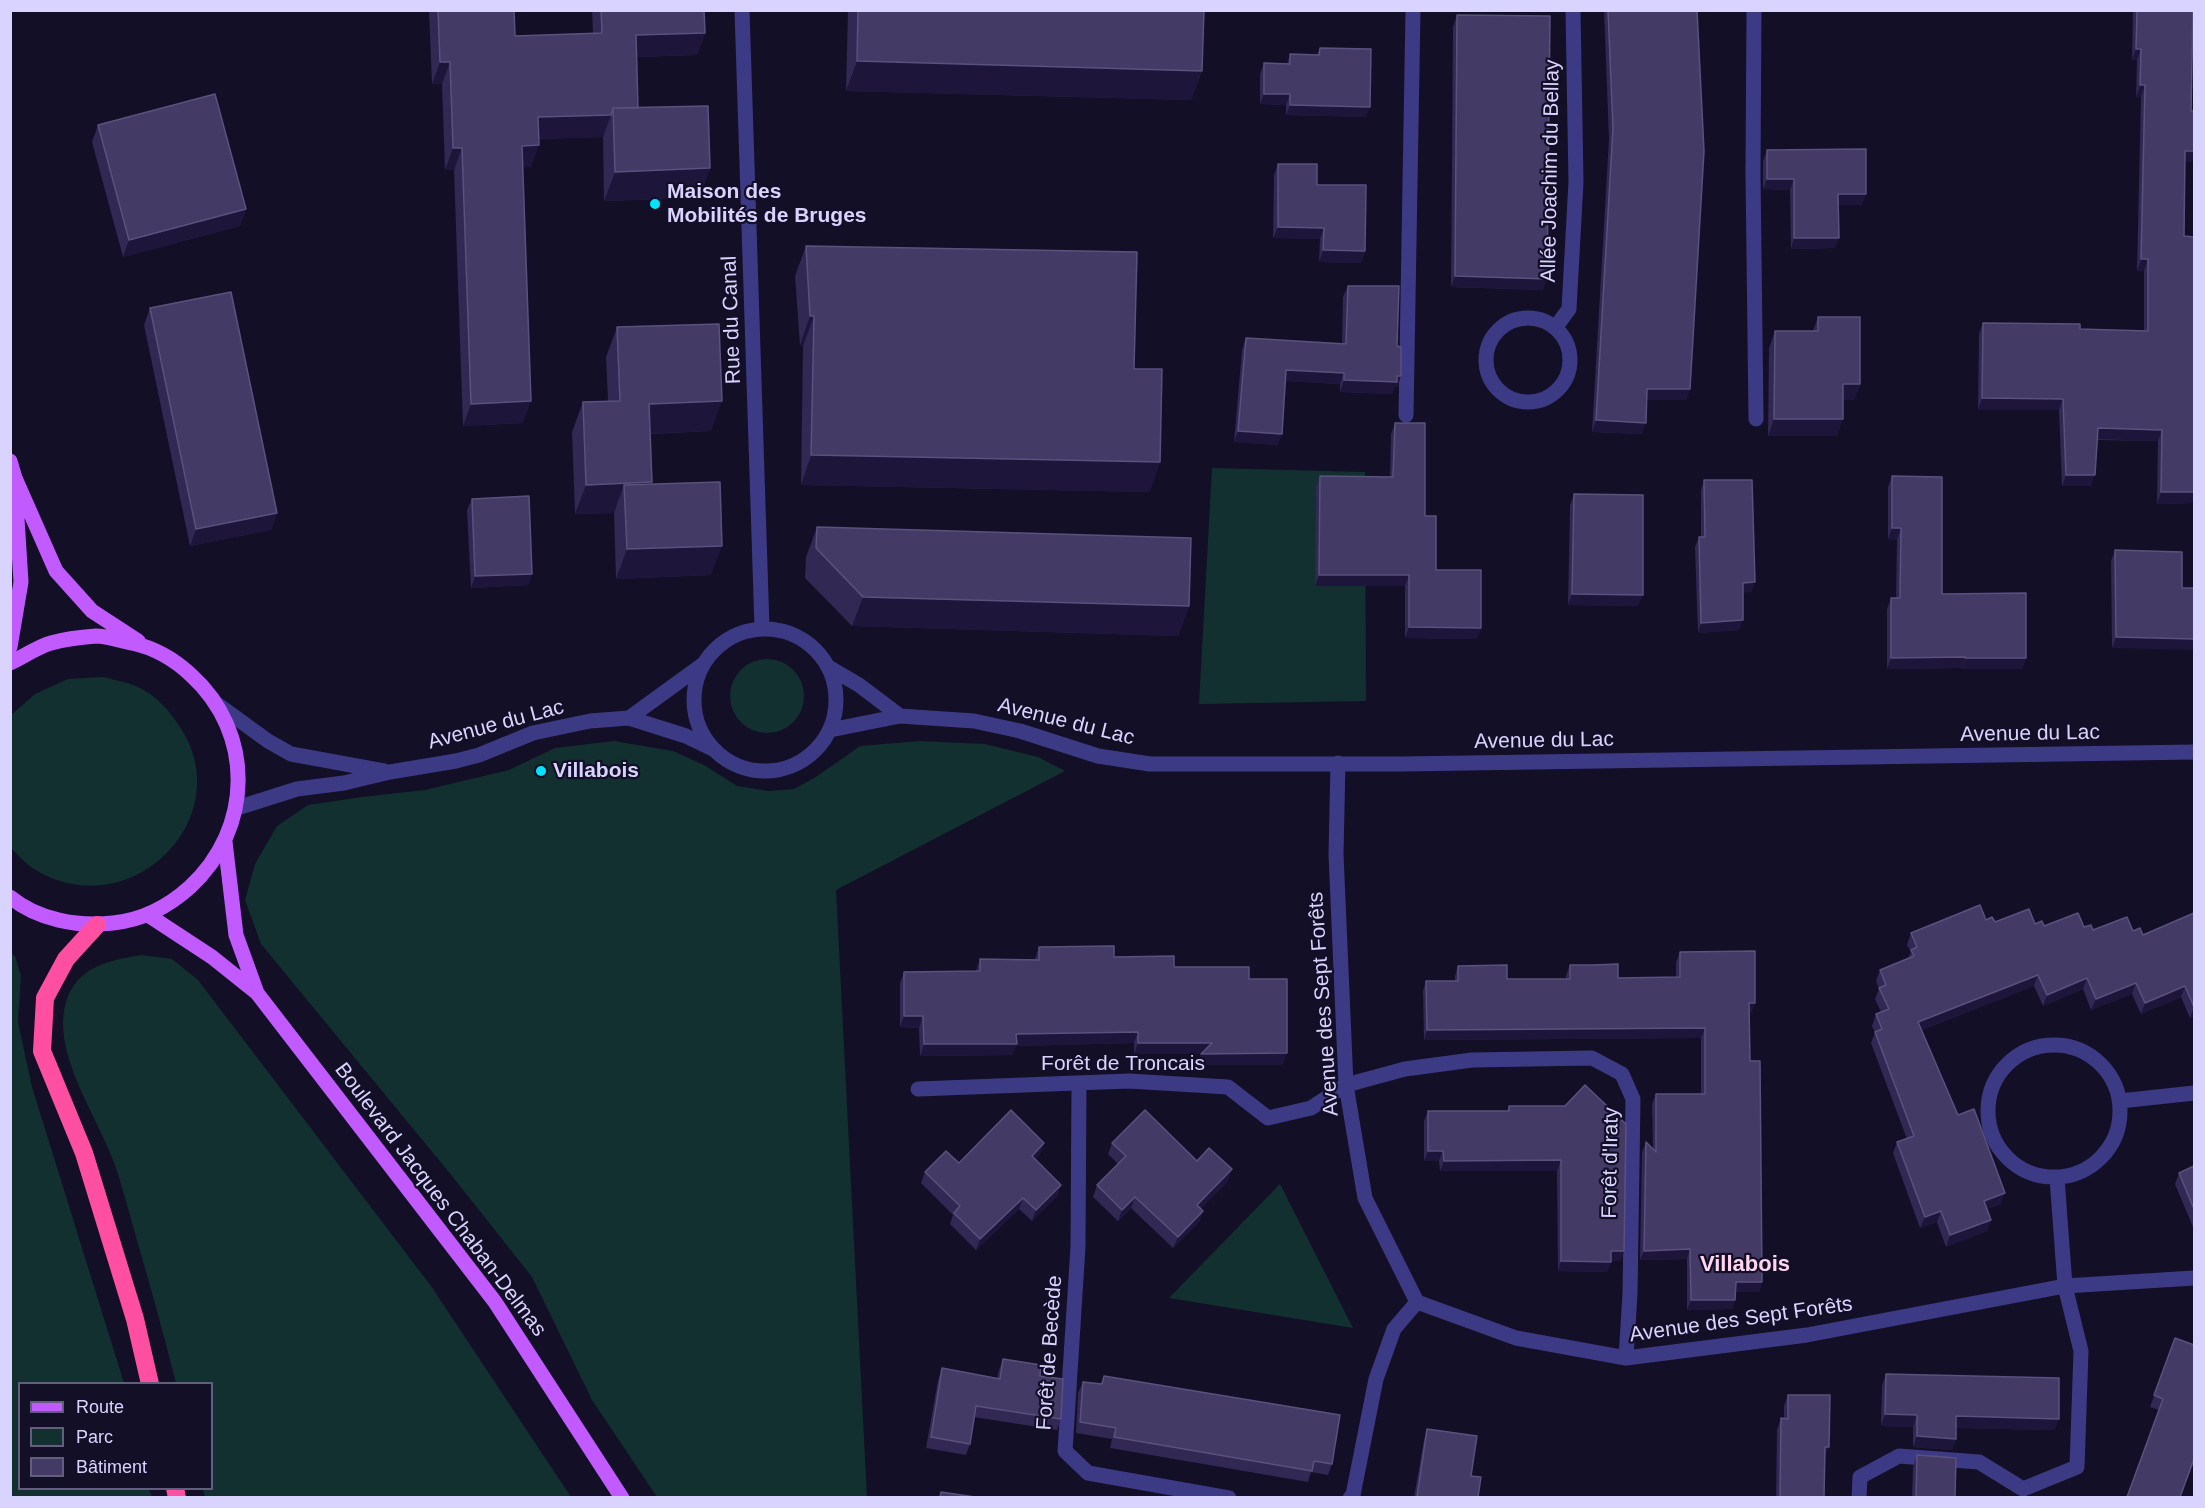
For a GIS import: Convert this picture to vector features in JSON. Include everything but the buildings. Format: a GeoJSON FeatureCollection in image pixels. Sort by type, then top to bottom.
{"type":"FeatureCollection","features":[{"type":"Feature","properties":{"kind":"highway"},"geometry":{"type":"LineString","coordinates":[[97,925],[66,959],[45,998],[42,1051],[84,1153],[135,1319],[150,1382]]}},
{"type":"Feature","properties":{"kind":"main road"},"geometry":{"type":"LineString","coordinates":[[10,461],[15,478],[56,571],[92,611],[146,646],[177,662],[203,686],[217,704],[232,737],[239,772],[237,808],[225,842],[206,873],[180,897],[148,915],[123,922],[97,925],[57,920],[20,904],[10,897]]}},
{"type":"Feature","properties":{"kind":"main road"},"geometry":{"type":"LineString","coordinates":[[10,647],[21,582],[15,478]]}},
{"type":"Feature","properties":{"kind":"main road"},"geometry":{"type":"LineString","coordinates":[[10,663],[50,643],[98,636],[146,646]]}},
{"type":"Feature","properties":{"kind":"main road","name":"Boulevard Jacques Chaban-Delmas"},"geometry":{"type":"LineString","coordinates":[[225,842],[236,935],[257,993]]}},
{"type":"Feature","properties":{"kind":"main road","name":"Boulevard Jacques Chaban-Delmas"},"geometry":{"type":"LineString","coordinates":[[148,915],[212,957],[257,993],[495,1302],[622,1497]]}},
{"type":"Feature","properties":{"kind":"street","name":"Rue du Canal"},"geometry":{"type":"LineString","coordinates":[[742,10],[762,628]]}},
{"type":"Feature","properties":{"kind":"street"},"geometry":{"type":"LineString","coordinates":[[1406,415],[1413,10]]}},
{"type":"Feature","properties":{"kind":"street","name":"Allée Joachim du Bellay"},"geometry":{"type":"LineString","coordinates":[[1555,328],[1569,309],[1576,182],[1573,10]]}},
{"type":"Feature","properties":{"kind":"street"},"geometry":{"type":"LineString","coordinates":[[1754,10],[1756,419]]}},
{"type":"Feature","properties":{"kind":"street"},"geometry":{"type":"LineString","coordinates":[[1528,318],[1542,321],[1555,328],[1564,339],[1569,352],[1569,367],[1565,380],[1556,391],[1532,403],[1518,402],[1506,397],[1495,388],[1485,363],[1492,338],[1501,327],[1514,320],[1528,318]]}},
{"type":"Feature","properties":{"kind":"street"},"geometry":{"type":"LineString","coordinates":[[629,718],[703,664],[718,646],[739,633],[762,628],[783,631],[802,638],[818,651],[830,668],[836,688],[836,710],[830,730],[819,747],[805,759],[787,768],[768,771],[749,769],[731,762],[715,750],[701,732],[694,709],[695,686],[703,664]]}},
{"type":"Feature","properties":{"kind":"street"},"geometry":{"type":"LineString","coordinates":[[830,668],[900,716]]}},
{"type":"Feature","properties":{"kind":"street","name":"Avenue du Lac"},"geometry":{"type":"LineString","coordinates":[[217,704],[268,741],[291,754],[390,772]]}},
{"type":"Feature","properties":{"kind":"street","name":"Avenue du Lac"},"geometry":{"type":"LineString","coordinates":[[830,730],[900,716],[974,722],[1020,731],[1098,756],[1150,764],[2194,752]]}},
{"type":"Feature","properties":{"kind":"street","name":"Avenue du Lac"},"geometry":{"type":"LineString","coordinates":[[237,808],[297,789],[344,783],[390,772],[456,761],[478,755],[533,733],[590,721],[629,718],[686,736],[715,750]]}},
{"type":"Feature","properties":{"kind":"street","name":"Avenue des Sept Forêts"},"geometry":{"type":"LineString","coordinates":[[1338,763],[1336,854],[1346,1085],[1365,1198],[1417,1302],[1516,1338],[1626,1358],[1807,1335],[2065,1286],[2194,1278]]}},
{"type":"Feature","properties":{"kind":"street"},"geometry":{"type":"LineString","coordinates":[[2058,1044],[2080,1050],[2099,1062],[2113,1080],[2120,1101],[2120,1123],[2113,1144],[2098,1161],[2079,1173],[2057,1178],[2036,1175],[2017,1166],[2001,1151],[1991,1132],[1988,1111],[1991,1090],[2001,1071],[2017,1056],[2036,1047],[2058,1044]]}},
{"type":"Feature","properties":{"kind":"street","name":"Forêt d'Iraty"},"geometry":{"type":"LineString","coordinates":[[1346,1085],[1405,1069],[1472,1060],[1592,1058],[1622,1074],[1633,1100],[1630,1294],[1626,1358]]}},
{"type":"Feature","properties":{"kind":"street","name":"Forêt de Troncais"},"geometry":{"type":"LineString","coordinates":[[918,1089],[1129,1081],[1228,1087],[1268,1118],[1311,1108],[1346,1085]]}},
{"type":"Feature","properties":{"kind":"street","name":"Forêt de Becède"},"geometry":{"type":"LineString","coordinates":[[1079,1083],[1078,1246],[1065,1451],[1088,1473],[1229,1497]]}},
{"type":"Feature","properties":{"kind":"street"},"geometry":{"type":"LineString","coordinates":[[2120,1101],[2194,1093]]}},
{"type":"Feature","properties":{"kind":"street"},"geometry":{"type":"LineString","coordinates":[[1859,1497],[1860,1477],[1899,1456],[1979,1462],[2021,1493],[2077,1467],[2081,1351],[2065,1286],[2057,1178]]}},
{"type":"Feature","properties":{"kind":"street"},"geometry":{"type":"LineString","coordinates":[[1350,1497],[1353,1495],[1376,1379],[1394,1329],[1417,1302]]}},
{"type":"Feature","properties":{"kind":"green space"},"geometry":{"type":"Polygon","coordinates":[[[1212,468],[1365,472],[1366,701],[1199,704],[1212,468]]]}},
{"type":"Feature","properties":{"kind":"green space"},"geometry":{"type":"Polygon","coordinates":[[[767,659],[781,662],[793,670],[801,682],[804,696],[801,710],[793,722],[781,730],[767,733],[753,730],[741,722],[733,710],[730,696],[733,682],[741,670],[753,662],[767,659]]]}},
{"type":"Feature","properties":{"kind":"green space"},"geometry":{"type":"Polygon","coordinates":[[[103,677],[144,690],[170,713],[178,724],[194,759],[196,794],[186,826],[166,854],[139,874],[106,885],[70,884],[34,869],[11,848],[10,716],[35,694],[68,679],[103,677]]]}},
{"type":"Feature","properties":{"kind":"green space"},"geometry":{"type":"Polygon","coordinates":[[[614,741],[673,751],[704,765],[737,786],[768,791],[794,789],[816,777],[860,746],[920,741],[985,744],[1038,757],[1065,771],[836,890],[867,1497],[657,1497],[592,1400],[532,1277],[261,944],[245,900],[255,864],[277,826],[308,805],[425,790],[509,770],[555,748],[614,741]]]}},
{"type":"Feature","properties":{"kind":"green space"},"geometry":{"type":"Polygon","coordinates":[[[10,953],[15,956],[21,976],[18,1022],[32,1087],[124,1382],[18,1382],[18,1490],[149,1490],[152,1497],[11,1497],[10,953]]]}},
{"type":"Feature","properties":{"kind":"green space"},"geometry":{"type":"Polygon","coordinates":[[[141,955],[172,959],[198,980],[431,1286],[571,1497],[205,1497],[203,1490],[213,1490],[213,1382],[176,1382],[118,1173],[80,1089],[66,1049],[63,1030],[64,1011],[74,985],[91,970],[114,960],[141,955]]]}},
{"type":"Feature","properties":{"kind":"green space"},"geometry":{"type":"Polygon","coordinates":[[[1280,1184],[1353,1328],[1169,1298],[1280,1184]]]}},
{"type":"Feature","properties":{"kind":"place","name":"Maison des Mobilités de Bruges"},"geometry":{"type":"Point","coordinates":[655,204]}},
{"type":"Feature","properties":{"kind":"place","name":"Villabois"},"geometry":{"type":"Point","coordinates":[541,771]}},
{"type":"Feature","properties":{"kind":"district","name":"Villabois"},"geometry":{"type":"Point","coordinates":[1745,1265]}}]}
